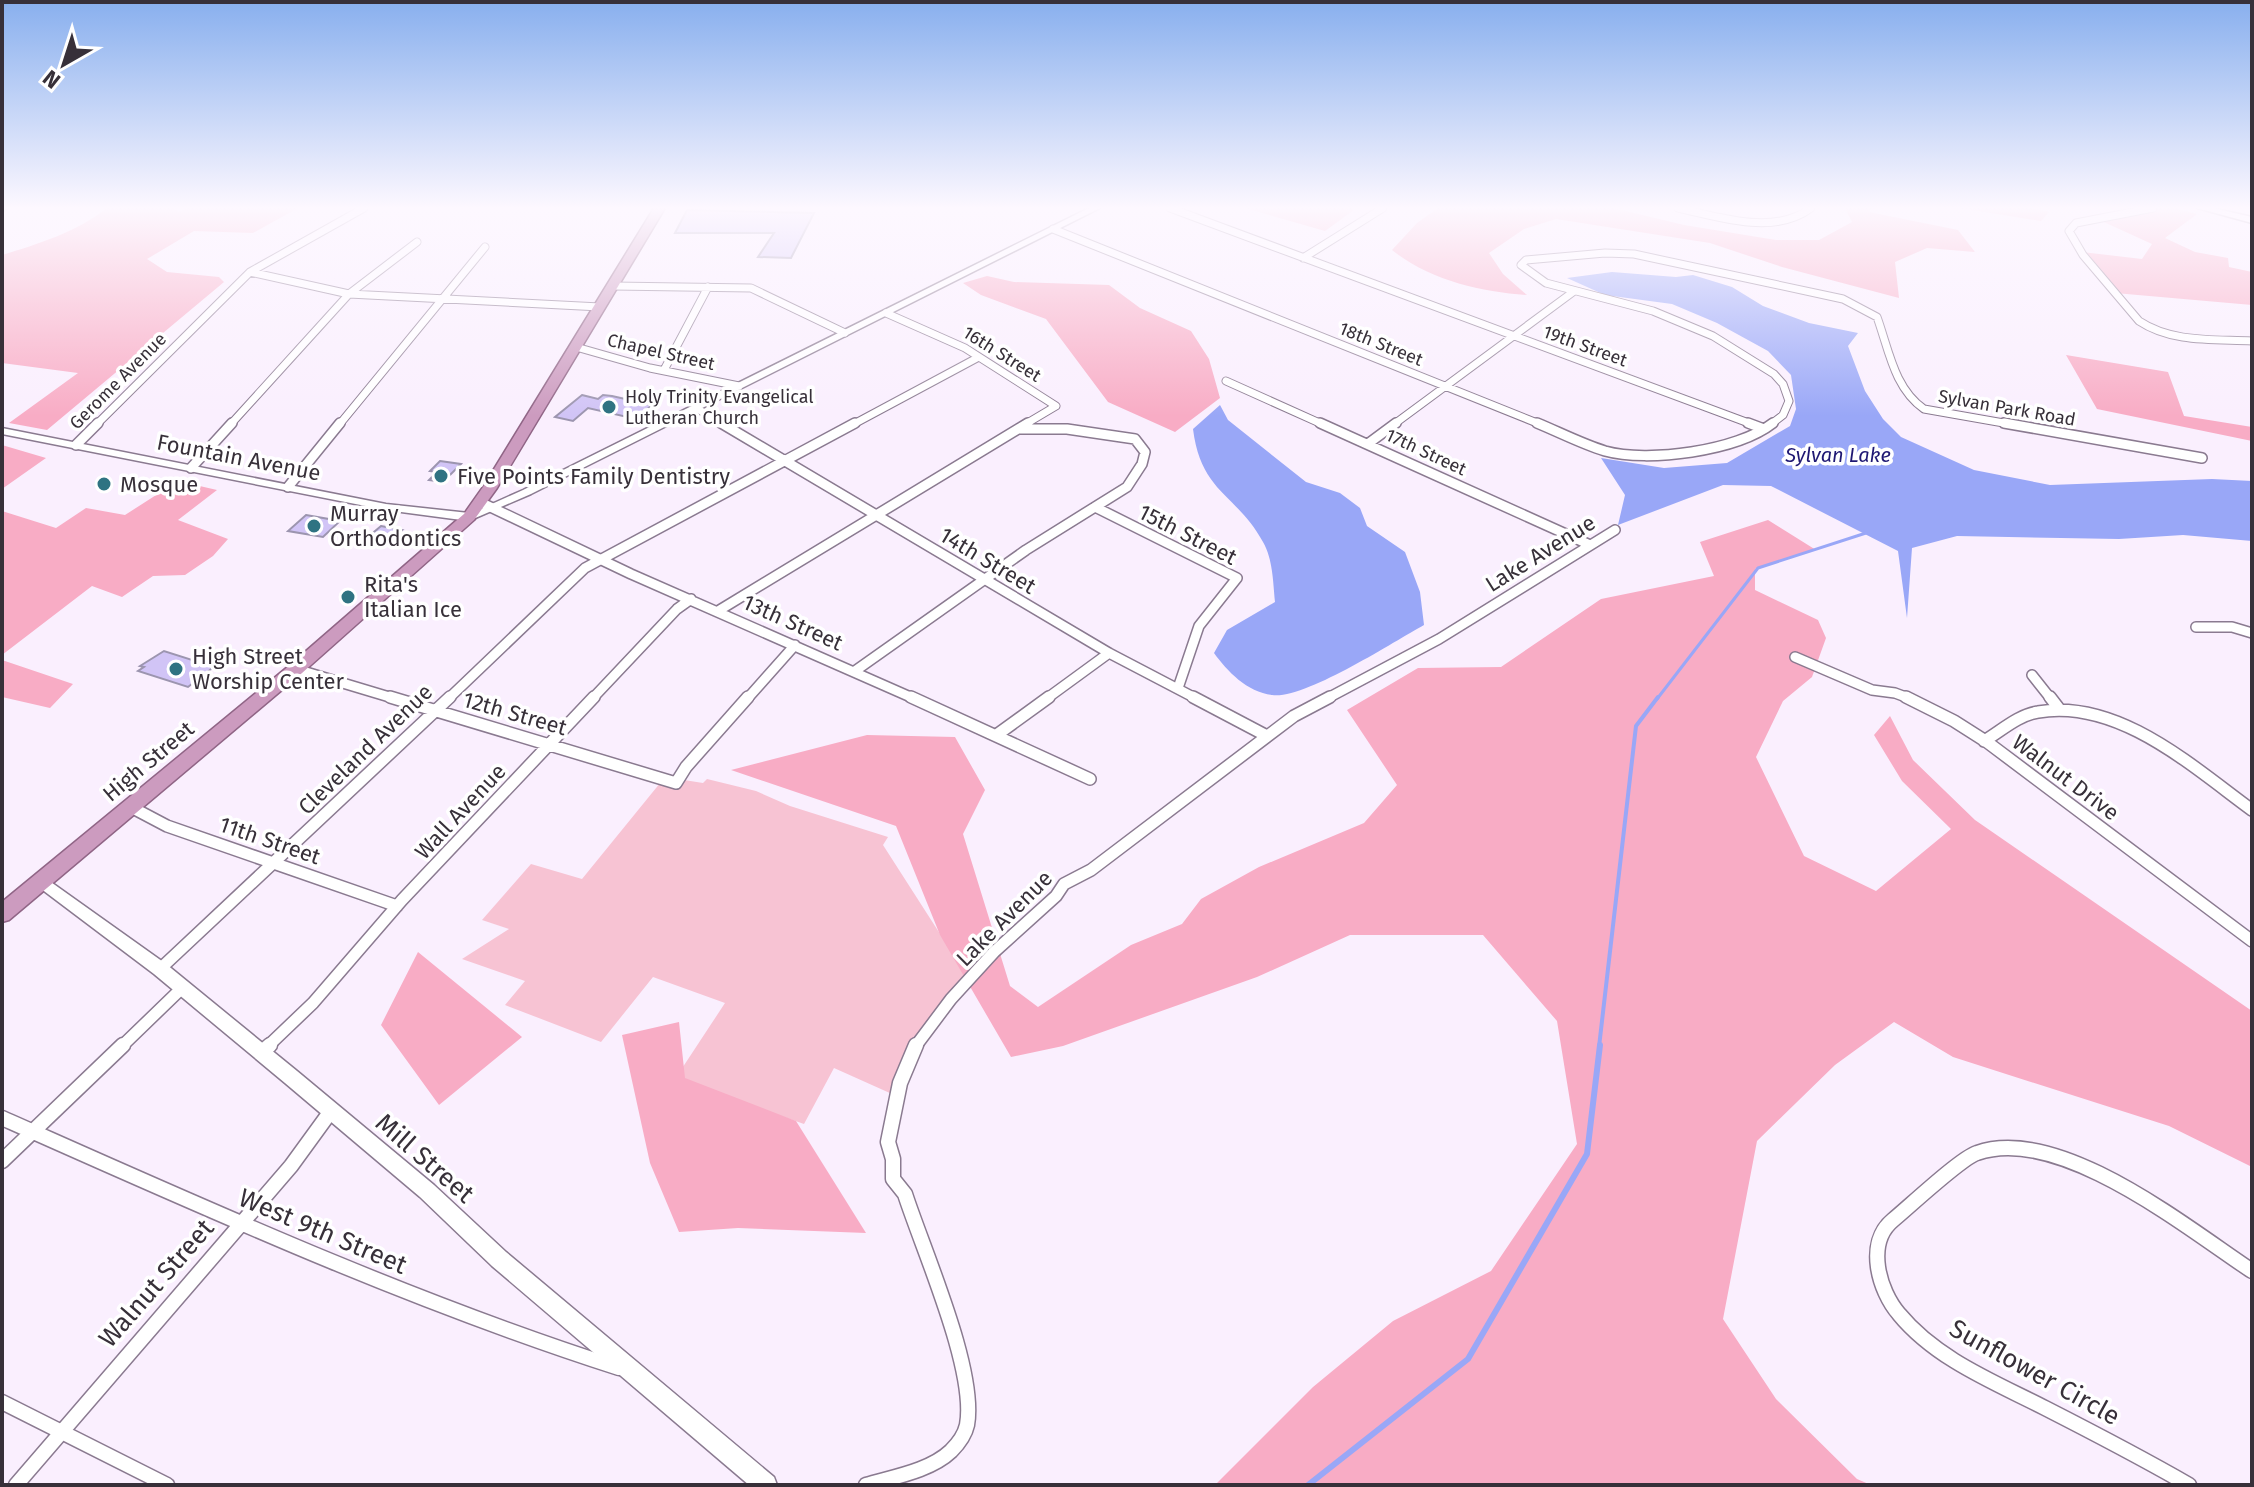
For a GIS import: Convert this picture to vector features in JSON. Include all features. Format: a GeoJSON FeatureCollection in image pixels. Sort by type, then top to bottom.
{"type":"FeatureCollection","features":[{"type":"Feature","properties":{"kind":"highway","name":"High Street"},"geometry":{"type":"LineString","coordinates":[[2,914],[296,669],[485,505],[618,277]]}},
{"type":"Feature","properties":{"kind":"street","name":"Gerome Avenue"},"geometry":{"type":"LineString","coordinates":[[76,445],[245,277]]}},
{"type":"Feature","properties":{"kind":"street"},"geometry":{"type":"LineString","coordinates":[[274,277],[349,294],[600,307]]}},
{"type":"Feature","properties":{"kind":"street"},"geometry":{"type":"LineString","coordinates":[[191,468],[349,294],[371,277]]}},
{"type":"Feature","properties":{"kind":"street"},"geometry":{"type":"LineString","coordinates":[[288,487],[460,277]]}},
{"type":"Feature","properties":{"kind":"street"},"geometry":{"type":"LineString","coordinates":[[485,505],[696,408],[957,277]]}},
{"type":"Feature","properties":{"kind":"street","name":"18th Street"},"geometry":{"type":"LineString","coordinates":[[1173,277],[1606,451],[1663,455],[1707,447],[1764,429]]}},
{"type":"Feature","properties":{"kind":"street","name":"19th Street"},"geometry":{"type":"LineString","coordinates":[[1355,277],[1764,429]]}},
{"type":"Feature","properties":{"kind":"street","name":"Sylvan Park Road"},"geometry":{"type":"LineString","coordinates":[[1538,277],[1573,292],[1668,316],[1771,372],[1783,384],[1788,400],[1783,416],[1764,429]]}},
{"type":"Feature","properties":{"kind":"street","name":"Sylvan Park Road"},"geometry":{"type":"LineString","coordinates":[[1741,277],[1835,297],[1877,317],[1905,393],[1914,404],[1924,409],[2202,458]]}},
{"type":"Feature","properties":{"kind":"street"},"geometry":{"type":"LineString","coordinates":[[2102,277],[2139,321],[2151,330],[2166,335],[2252,341]]}},
{"type":"Feature","properties":{"kind":"street"},"geometry":{"type":"LineString","coordinates":[[613,286],[756,290],[845,333]]}},
{"type":"Feature","properties":{"kind":"street"},"geometry":{"type":"LineString","coordinates":[[664,370],[708,287]]}},
{"type":"Feature","properties":{"kind":"street"},"geometry":{"type":"LineString","coordinates":[[1369,443],[1573,292]]}},
{"type":"Feature","properties":{"kind":"street","name":"16th Street"},"geometry":{"type":"LineString","coordinates":[[886,313],[939,335],[1056,406],[1020,429]]}},
{"type":"Feature","properties":{"kind":"street","name":"Chapel Street"},"geometry":{"type":"LineString","coordinates":[[576,347],[739,386]]}},
{"type":"Feature","properties":{"kind":"street","name":"Cleveland Avenue"},"geometry":{"type":"LineString","coordinates":[[160,969],[579,573],[599,559],[977,358]]}},
{"type":"Feature","properties":{"kind":"street","name":"17th Street"},"geometry":{"type":"LineString","coordinates":[[1226,381],[1588,544]]}},
{"type":"Feature","properties":{"kind":"street","name":"14th Street"},"geometry":{"type":"LineString","coordinates":[[696,408],[1109,653],[1267,736]]}},
{"type":"Feature","properties":{"kind":"street"},"geometry":{"type":"LineString","coordinates":[[718,611],[1020,429],[1067,429],[1141,443],[1144,458],[1127,487],[986,579],[855,671]]}},
{"type":"Feature","properties":{"kind":"street","name":"Fountain Avenue"},"geometry":{"type":"LineString","coordinates":[[2,431],[419,513],[469,517]]}},
{"type":"Feature","properties":{"kind":"street","name":"13th Street"},"geometry":{"type":"LineString","coordinates":[[485,505],[599,559],[998,734],[1090,779]]}},
{"type":"Feature","properties":{"kind":"street","name":"15th Street"},"geometry":{"type":"LineString","coordinates":[[1095,507],[1237,578],[1199,626],[1178,688]]}},
{"type":"Feature","properties":{"kind":"street","name":"Lake Avenue"},"geometry":{"type":"LineString","coordinates":[[866,1485],[942,1459],[953,1449],[967,1427],[966,1389],[953,1339],[905,1194],[893,1179],[893,1159],[888,1142],[900,1083],[914,1048],[951,999],[994,952],[1056,896],[1064,884],[1091,870],[1294,716],[1439,639],[1615,530]]}},
{"type":"Feature","properties":{"kind":"street","name":"Wall Avenue"},"geometry":{"type":"LineString","coordinates":[[261,1053],[313,1003],[397,906],[677,609],[691,599]]}},
{"type":"Feature","properties":{"kind":"street"},"geometry":{"type":"LineString","coordinates":[[2196,627],[2232,627],[2252,633]]}},
{"type":"Feature","properties":{"kind":"street","name":"12th Street"},"geometry":{"type":"LineString","coordinates":[[296,669],[676,783],[686,767],[795,645]]}},
{"type":"Feature","properties":{"kind":"street"},"geometry":{"type":"LineString","coordinates":[[998,734],[1109,653]]}},
{"type":"Feature","properties":{"kind":"street","name":"Walnut Drive"},"geometry":{"type":"LineString","coordinates":[[1795,657],[1872,690],[1886,689],[1909,699],[1984,741],[2252,941]]}},
{"type":"Feature","properties":{"kind":"street"},"geometry":{"type":"LineString","coordinates":[[2032,675],[2060,710]]}},
{"type":"Feature","properties":{"kind":"street"},"geometry":{"type":"LineString","coordinates":[[1984,741],[2028,715],[2060,710],[2110,721],[2138,734],[2252,810]]}},
{"type":"Feature","properties":{"kind":"street","name":"11th Street"},"geometry":{"type":"LineString","coordinates":[[131,807],[167,826],[397,906]]}},
{"type":"Feature","properties":{"kind":"street","name":"Mill Street"},"geometry":{"type":"LineString","coordinates":[[41,881],[160,969],[331,1111],[766,1485]]}},
{"type":"Feature","properties":{"kind":"street"},"geometry":{"type":"LineString","coordinates":[[2,1161],[182,988]]}},
{"type":"Feature","properties":{"kind":"street","name":"Walnut Street"},"geometry":{"type":"LineString","coordinates":[[16,1485],[291,1166],[331,1111]]}},
{"type":"Feature","properties":{"kind":"street","name":"West 9th Street"},"geometry":{"type":"LineString","coordinates":[[2,1118],[240,1223],[486,1326],[632,1372]]}},
{"type":"Feature","properties":{"kind":"street","name":"Sunflower Circle"},"geometry":{"type":"LineString","coordinates":[[2189,1485],[2134,1453],[1961,1365],[1940,1350],[1897,1312],[1882,1283],[1876,1258],[1887,1225],[1975,1153],[2006,1147],[2054,1154],[2121,1184],[2252,1271]]}},
{"type":"Feature","properties":{"kind":"street"},"geometry":{"type":"LineString","coordinates":[[2,1402],[167,1485]]}},
{"type":"Feature","properties":{"kind":"shaded area"},"geometry":{"type":"Polygon","coordinates":[[[2,277],[219,277],[224,282],[47,430],[9,423],[78,373],[2,363],[2,277]]]}},
{"type":"Feature","properties":{"kind":"shaded area"},"geometry":{"type":"Polygon","coordinates":[[[993,277],[1014,282],[1109,285],[1140,308],[1191,331],[1209,359],[1220,398],[1175,432],[1108,402],[1046,319],[981,295],[963,283],[993,277]]]}},
{"type":"Feature","properties":{"kind":"shaded area"},"geometry":{"type":"Polygon","coordinates":[[[1440,277],[1507,277],[1527,295],[1492,291],[1440,277]]]}},
{"type":"Feature","properties":{"kind":"shaded area"},"geometry":{"type":"Polygon","coordinates":[[[1821,277],[1897,277],[1899,298],[1821,277]]]}},
{"type":"Feature","properties":{"kind":"shaded area"},"geometry":{"type":"Polygon","coordinates":[[[2102,277],[2252,277],[2252,305],[2115,293],[2102,277]]]}},
{"type":"Feature","properties":{"kind":"shaded area"},"geometry":{"type":"Polygon","coordinates":[[[2066,355],[2168,372],[2184,416],[2252,427],[2252,441],[2097,409],[2066,355]]]}},
{"type":"Feature","properties":{"kind":"shaded area"},"geometry":{"type":"Polygon","coordinates":[[[2,445],[46,458],[2,489],[2,445]]]}},
{"type":"Feature","properties":{"kind":"shaded area"},"geometry":{"type":"Polygon","coordinates":[[[178,481],[217,490],[178,520],[228,539],[213,556],[185,575],[153,576],[122,597],[92,586],[2,655],[2,511],[56,528],[86,508],[125,515],[178,481]]]}},
{"type":"Feature","properties":{"kind":"shaded area"},"geometry":{"type":"Polygon","coordinates":[[[1768,520],[1816,550],[1755,569],[1755,590],[1818,620],[1826,638],[1812,677],[1783,701],[1756,757],[1804,856],[1876,891],[1951,829],[1902,781],[1874,735],[1890,716],[1913,760],[1975,820],[2252,1011],[2252,1167],[2169,1126],[1953,1057],[1894,1022],[1835,1065],[1757,1141],[1723,1319],[1776,1399],[1857,1479],[1871,1485],[1215,1485],[1313,1387],[1393,1321],[1491,1271],[1577,1144],[1557,1021],[1483,935],[1350,935],[1257,977],[1063,1046],[1011,1057],[940,935],[896,826],[731,770],[867,735],[955,737],[985,790],[963,834],[1010,986],[1038,1007],[1131,945],[1182,924],[1201,899],[1259,867],[1364,823],[1397,785],[1347,710],[1418,668],[1501,667],[1601,599],[1714,576],[1700,542],[1768,520]]]}},
{"type":"Feature","properties":{"kind":"shaded area"},"geometry":{"type":"Polygon","coordinates":[[[2,660],[73,684],[50,708],[2,697],[2,660]]]}},
{"type":"Feature","properties":{"kind":"shaded area"},"geometry":{"type":"Polygon","coordinates":[[[665,777],[703,783],[707,779],[756,791],[790,806],[888,837],[883,845],[969,979],[946,1006],[892,1094],[834,1068],[804,1124],[675,1079],[725,1003],[653,977],[601,1042],[505,1005],[525,981],[462,959],[509,929],[482,920],[531,864],[582,879],[665,777]]]}},
{"type":"Feature","properties":{"kind":"shaded area"},"geometry":{"type":"Polygon","coordinates":[[[418,952],[522,1037],[439,1105],[381,1025],[418,952]]]}},
{"type":"Feature","properties":{"kind":"shaded area"},"geometry":{"type":"Polygon","coordinates":[[[679,1022],[685,1078],[796,1121],[866,1233],[738,1228],[679,1232],[650,1163],[622,1035],[679,1022]]]}},
{"type":"Feature","properties":{"kind":"water","name":"Sylvan Lake"},"geometry":{"type":"Polygon","coordinates":[[[1701,277],[1732,287],[1763,306],[1809,323],[1858,333],[1848,346],[1865,391],[1883,419],[1901,437],[1974,470],[2050,485],[2212,479],[2252,481],[2252,541],[2183,535],[2119,539],[1957,536],[1912,548],[1907,618],[1898,551],[1771,486],[1723,485],[1618,525],[1625,495],[1601,458],[1664,468],[1727,463],[1790,426],[1796,409],[1791,375],[1768,351],[1717,323],[1672,304],[1605,295],[1567,278],[1701,277]]]}},
{"type":"Feature","properties":{"kind":"water"},"geometry":{"type":"Polygon","coordinates":[[[1220,405],[1228,420],[1306,482],[1340,493],[1360,508],[1367,526],[1405,552],[1420,592],[1424,625],[1326,680],[1286,694],[1272,695],[1254,690],[1225,667],[1214,653],[1227,630],[1275,602],[1271,563],[1263,542],[1253,526],[1212,480],[1197,450],[1193,429],[1220,405]]]}},
{"type":"Feature","properties":{"kind":"building","name":"Holy Trinity Evangelical Lutheran Church"},"geometry":{"type":"Polygon","coordinates":[[[582,395],[598,399],[603,395],[612,396],[652,405],[636,419],[588,408],[573,421],[555,417],[582,395]]]}},
{"type":"Feature","properties":{"kind":"building","name":"Five Points Family Dentistry"},"geometry":{"type":"Polygon","coordinates":[[[440,461],[461,464],[443,482],[429,480],[437,472],[430,471],[440,461]]]}},
{"type":"Feature","properties":{"kind":"building","name":"Murray Orthodontics"},"geometry":{"type":"Polygon","coordinates":[[[306,515],[340,521],[323,537],[288,531],[306,515]]]}},
{"type":"Feature","properties":{"kind":"building"},"geometry":{"type":"Polygon","coordinates":[[[381,526],[404,533],[395,542],[368,537],[381,526]]]}},
{"type":"Feature","properties":{"kind":"building","name":"High Street Worship Center"},"geometry":{"type":"Polygon","coordinates":[[[209,650],[228,656],[188,687],[138,671],[144,667],[140,666],[164,651],[195,661],[209,650]]]}},
{"type":"Feature","properties":{"kind":"waterway"},"geometry":{"type":"LineString","coordinates":[[1657,699],[1758,568],[1866,533]]}},
{"type":"Feature","properties":{"kind":"waterway"},"geometry":{"type":"LineString","coordinates":[[1599,1047],[1636,726],[1658,697]]}},
{"type":"Feature","properties":{"kind":"waterway"},"geometry":{"type":"LineString","coordinates":[[1308,1485],[1468,1359],[1587,1154],[1600,1045]]}},
{"type":"Feature","properties":{"kind":"place","name":"Holy Trinity Evangelical Lutheran Church"},"geometry":{"type":"Point","coordinates":[609,407]}},
{"type":"Feature","properties":{"kind":"place","name":"Five Points Family Dentistry"},"geometry":{"type":"Point","coordinates":[441,476]}},
{"type":"Feature","properties":{"kind":"place","name":"Mosque"},"geometry":{"type":"Point","coordinates":[104,484]}},
{"type":"Feature","properties":{"kind":"place","name":"Murray Orthodontics"},"geometry":{"type":"Point","coordinates":[314,526]}},
{"type":"Feature","properties":{"kind":"place","name":"Rita's Italian Ice"},"geometry":{"type":"Point","coordinates":[348,597]}},
{"type":"Feature","properties":{"kind":"place","name":"High Street Worship Center"},"geometry":{"type":"Point","coordinates":[176,669]}}]}
